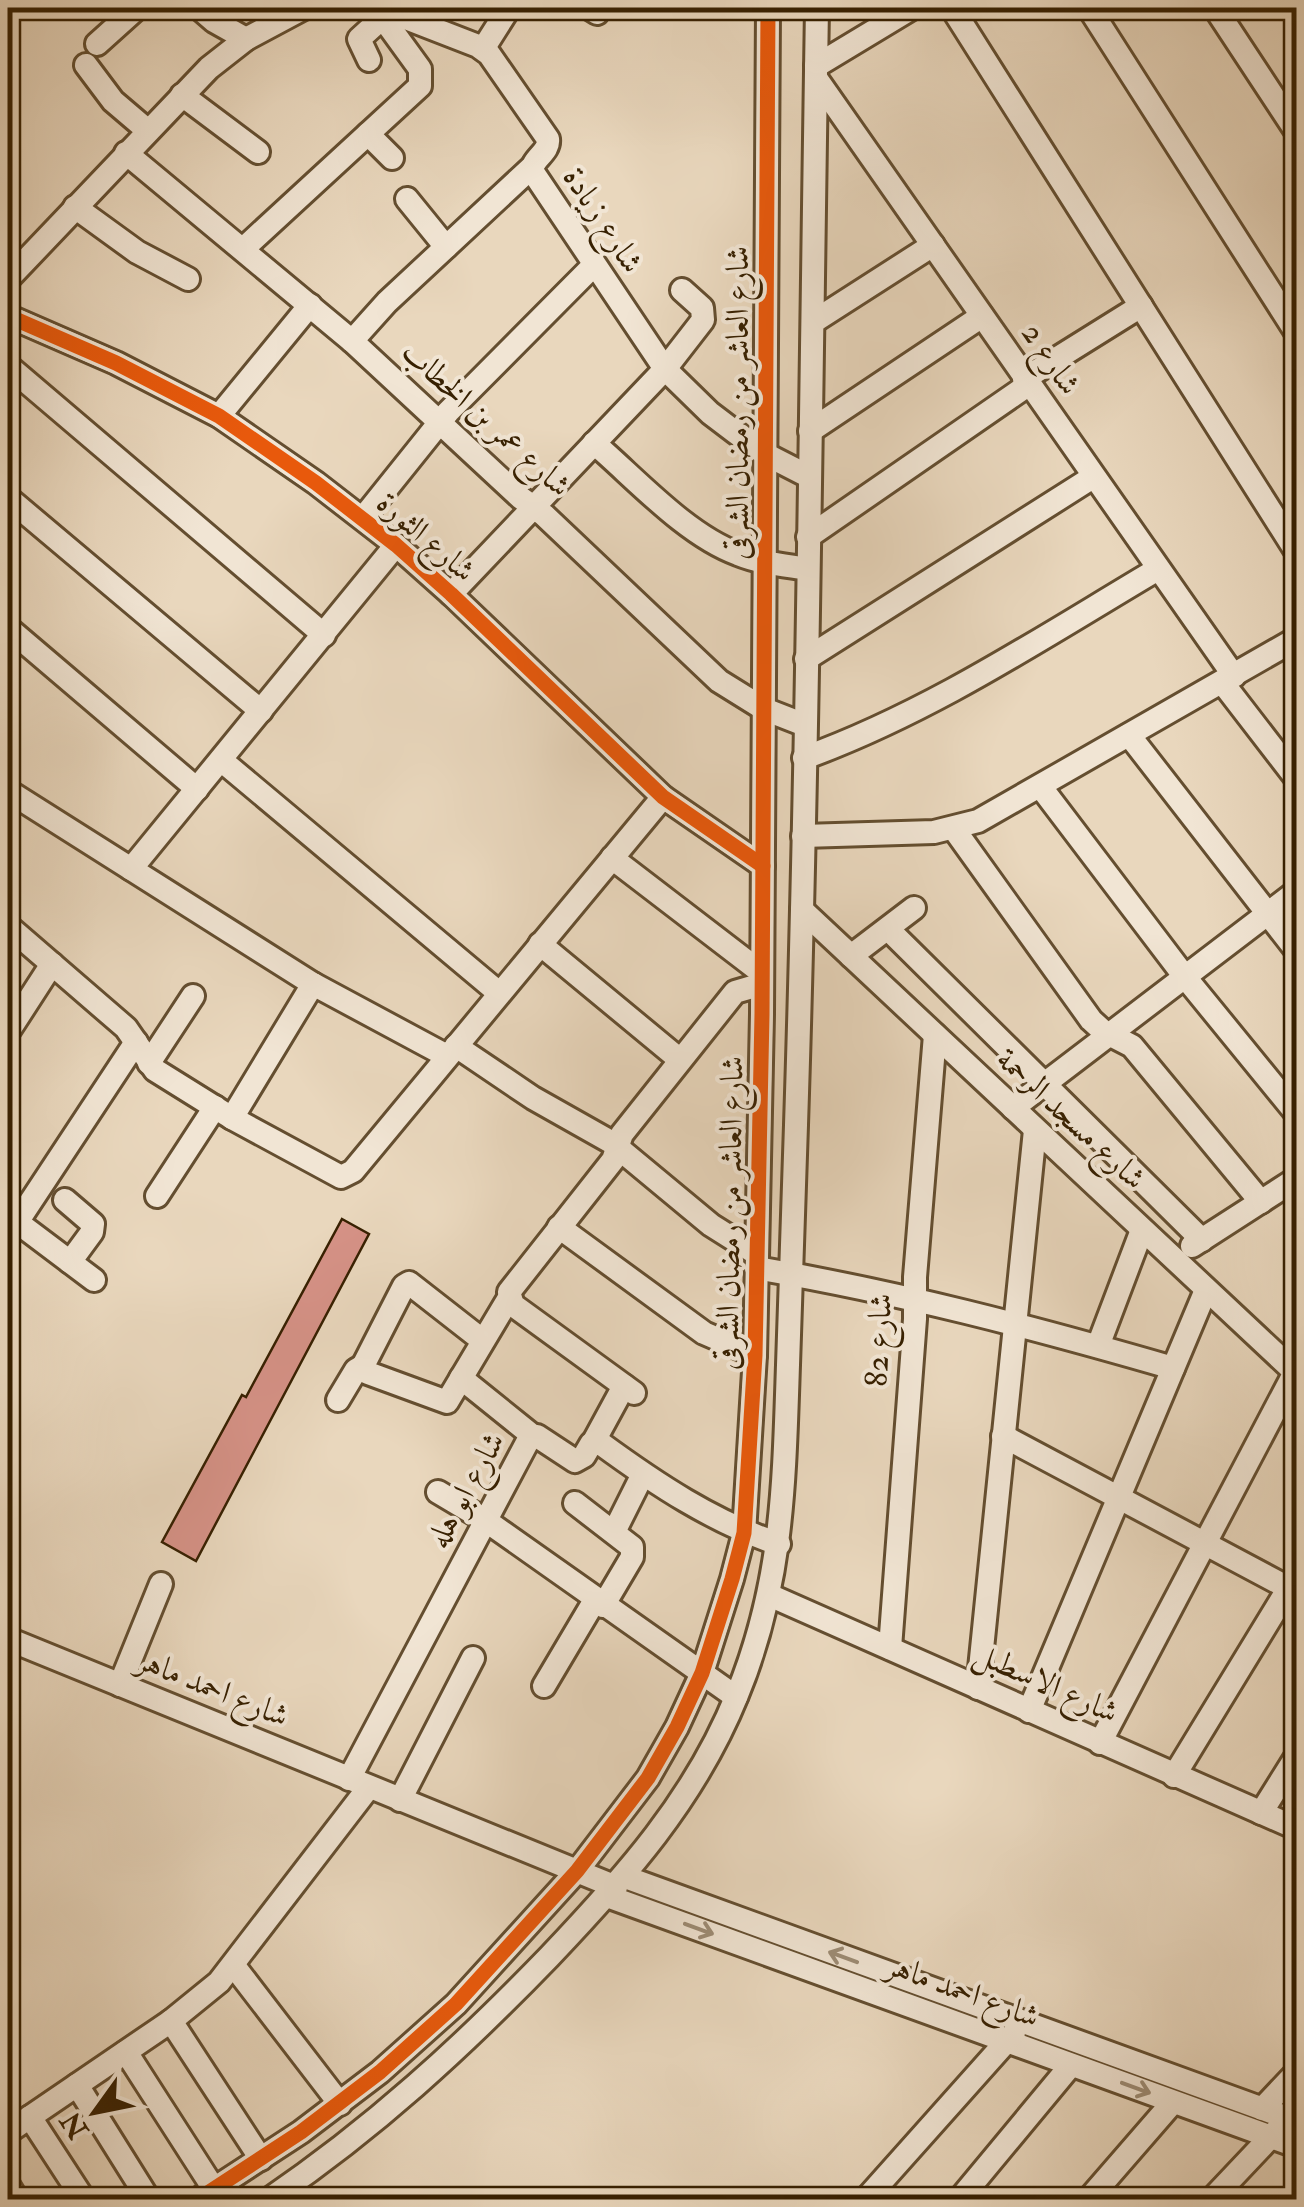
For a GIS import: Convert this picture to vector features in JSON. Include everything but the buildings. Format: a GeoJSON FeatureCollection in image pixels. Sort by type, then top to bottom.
{"type":"FeatureCollection","features":[{"type":"Feature","properties":{"kind":"street"},"geometry":{"type":"LineString","coordinates":[[97,44],[137,8]]}},
{"type":"Feature","properties":{"kind":"street"},"geometry":{"type":"LineString","coordinates":[[198,8],[246,40]]}},
{"type":"Feature","properties":{"kind":"street"},"geometry":{"type":"LineString","coordinates":[[8,279],[220,58],[304,8]]}},
{"type":"Feature","properties":{"kind":"street"},"geometry":{"type":"LineString","coordinates":[[387,11],[484,49],[509,8]]}},
{"type":"Feature","properties":{"kind":"street","name":"شارع العاشر من رمضان الشرقى"},"geometry":{"type":"LineString","coordinates":[[206,2194],[340,2104],[456,2004],[577,1872],[648,1778],[677,1727],[719,1627],[744,1532],[755,1355],[762,1014],[768,8]]}},
{"type":"Feature","properties":{"kind":"street"},"geometry":{"type":"LineString","coordinates":[[268,2200],[369,2128],[446,2062],[616,1887],[688,1792],[736,1697],[770,1595],[784,1506],[800,1015],[817,8]]}},
{"type":"Feature","properties":{"kind":"street"},"geometry":{"type":"LineString","coordinates":[[816,72],[912,8]]}},
{"type":"Feature","properties":{"kind":"street"},"geometry":{"type":"LineString","coordinates":[[952,8],[1296,552]]}},
{"type":"Feature","properties":{"kind":"street"},"geometry":{"type":"LineString","coordinates":[[1089,8],[1296,332]]}},
{"type":"Feature","properties":{"kind":"street"},"geometry":{"type":"LineString","coordinates":[[1215,8],[1296,131]]}},
{"type":"Feature","properties":{"kind":"street"},"geometry":{"type":"LineString","coordinates":[[369,60],[359,39],[387,11]]}},
{"type":"Feature","properties":{"kind":"street"},"geometry":{"type":"LineString","coordinates":[[243,249],[416,91],[422,80],[420,69],[387,11]]}},
{"type":"Feature","properties":{"kind":"street","name":"شارع زيادة"},"geometry":{"type":"LineString","coordinates":[[484,49],[548,139],[548,147],[532,167],[665,369],[710,413],[765,454],[810,477]]}},
{"type":"Feature","properties":{"kind":"street"},"geometry":{"type":"LineString","coordinates":[[86,66],[112,101],[147,130]]}},
{"type":"Feature","properties":{"kind":"street","name":"شارع 2"},"geometry":{"type":"LineString","coordinates":[[816,72],[1026,382],[1158,568],[1296,778]]}},
{"type":"Feature","properties":{"kind":"street"},"geometry":{"type":"LineString","coordinates":[[182,96],[258,152]]}},
{"type":"Feature","properties":{"kind":"street"},"geometry":{"type":"LineString","coordinates":[[368,134],[392,158]]}},
{"type":"Feature","properties":{"kind":"street","name":"شارع عمر بن الخطاب"},"geometry":{"type":"LineString","coordinates":[[126,152],[352,341],[700,666],[764,709],[805,725]]}},
{"type":"Feature","properties":{"kind":"street"},"geometry":{"type":"LineString","coordinates":[[352,341],[388,302],[532,167]]}},
{"type":"Feature","properties":{"kind":"street"},"geometry":{"type":"LineString","coordinates":[[407,199],[446,247]]}},
{"type":"Feature","properties":{"kind":"street"},"geometry":{"type":"LineString","coordinates":[[74,207],[137,252],[188,279]]}},
{"type":"Feature","properties":{"kind":"street"},"geometry":{"type":"LineString","coordinates":[[813,322],[933,244]]}},
{"type":"Feature","properties":{"kind":"street"},"geometry":{"type":"LineString","coordinates":[[363,518],[439,422],[594,264]]}},
{"type":"Feature","properties":{"kind":"street"},"geometry":{"type":"LineString","coordinates":[[451,594],[665,369],[704,316],[702,308],[682,290]]}},
{"type":"Feature","properties":{"kind":"street"},"geometry":{"type":"LineString","coordinates":[[219,416],[310,305]]}},
{"type":"Feature","properties":{"kind":"street"},"geometry":{"type":"LineString","coordinates":[[808,537],[1026,382],[1142,306]]}},
{"type":"Feature","properties":{"kind":"street"},"geometry":{"type":"LineString","coordinates":[[810,431],[982,316]]}},
{"type":"Feature","properties":{"kind":"street","name":"شارع الثورة"},"geometry":{"type":"LineString","coordinates":[[8,317],[116,363],[219,416],[363,518],[451,594],[663,797],[763,866]]}},
{"type":"Feature","properties":{"kind":"street"},"geometry":{"type":"LineString","coordinates":[[8,366],[324,635]]}},
{"type":"Feature","properties":{"kind":"street"},"geometry":{"type":"LineString","coordinates":[[594,443],[705,537],[740,555],[808,569]]}},
{"type":"Feature","properties":{"kind":"street"},"geometry":{"type":"LineString","coordinates":[[806,660],[1093,477]]}},
{"type":"Feature","properties":{"kind":"street"},"geometry":{"type":"LineString","coordinates":[[8,498],[261,711]]}},
{"type":"Feature","properties":{"kind":"street"},"geometry":{"type":"LineString","coordinates":[[131,869],[396,545]]}},
{"type":"Feature","properties":{"kind":"street"},"geometry":{"type":"LineString","coordinates":[[804,758],[922,708],[1158,568]]}},
{"type":"Feature","properties":{"kind":"street"},"geometry":{"type":"LineString","coordinates":[[8,628],[197,789]]}},
{"type":"Feature","properties":{"kind":"street"},"geometry":{"type":"LineString","coordinates":[[763,815],[803,828],[912,834],[954,830],[988,816],[1296,639]]}},
{"type":"Feature","properties":{"kind":"street"},"geometry":{"type":"LineString","coordinates":[[1129,736],[1296,950]]}},
{"type":"Feature","properties":{"kind":"street"},"geometry":{"type":"LineString","coordinates":[[221,760],[499,993]]}},
{"type":"Feature","properties":{"kind":"street"},"geometry":{"type":"LineString","coordinates":[[1040,786],[1296,1113]]}},
{"type":"Feature","properties":{"kind":"street"},"geometry":{"type":"LineString","coordinates":[[8,926],[126,1028],[149,1063],[223,1112],[341,1177],[353,1171],[663,797]]}},
{"type":"Feature","properties":{"kind":"street"},"geometry":{"type":"LineString","coordinates":[[11,801],[131,869],[313,984],[452,1051],[618,1146],[756,1261],[792,1274],[1014,1322],[1173,1368]]}},
{"type":"Feature","properties":{"kind":"street"},"geometry":{"type":"LineString","coordinates":[[954,830],[1090,1020],[1132,1046],[1261,1202]]}},
{"type":"Feature","properties":{"kind":"street"},"geometry":{"type":"LineString","coordinates":[[363,1366],[368,1373],[444,1402],[451,1399],[509,1298],[511,1286],[613,1160],[622,1134],[735,992],[762,978],[612,858]]}},
{"type":"Feature","properties":{"kind":"street"},"geometry":{"type":"LineString","coordinates":[[1013,1108],[1296,892]]}},
{"type":"Feature","properties":{"kind":"street"},"geometry":{"type":"LineString","coordinates":[[851,956],[914,908]]}},
{"type":"Feature","properties":{"kind":"street","name":"شارع مسجد الرحمة"},"geometry":{"type":"LineString","coordinates":[[802,910],[1296,1373]]}},
{"type":"Feature","properties":{"kind":"street"},"geometry":{"type":"LineString","coordinates":[[888,928],[1202,1240]]}},
{"type":"Feature","properties":{"kind":"street"},"geometry":{"type":"LineString","coordinates":[[540,944],[679,1060]]}},
{"type":"Feature","properties":{"kind":"street"},"geometry":{"type":"LineString","coordinates":[[8,1032],[52,964]]}},
{"type":"Feature","properties":{"kind":"street"},"geometry":{"type":"LineString","coordinates":[[157,1196],[223,1112],[313,984]]}},
{"type":"Feature","properties":{"kind":"street"},"geometry":{"type":"LineString","coordinates":[[149,1063],[193,996]]}},
{"type":"Feature","properties":{"kind":"street"},"geometry":{"type":"LineString","coordinates":[[762,1014],[800,1015]]}},
{"type":"Feature","properties":{"kind":"street","name":"شارع 82"},"geometry":{"type":"LineString","coordinates":[[890,1648],[935,1035]]}},
{"type":"Feature","properties":{"kind":"street"},"geometry":{"type":"LineString","coordinates":[[94,1280],[70,1262],[10,1232],[136,1042]]}},
{"type":"Feature","properties":{"kind":"street"},"geometry":{"type":"LineString","coordinates":[[978,1688],[1036,1130]]}},
{"type":"Feature","properties":{"kind":"street"},"geometry":{"type":"LineString","coordinates":[[1172,1259],[1296,1179]]}},
{"type":"Feature","properties":{"kind":"street"},"geometry":{"type":"LineString","coordinates":[[65,1200],[93,1224],[92,1232],[70,1262]]}},
{"type":"Feature","properties":{"kind":"street"},"geometry":{"type":"LineString","coordinates":[[559,1227],[704,1333],[755,1355]]}},
{"type":"Feature","properties":{"kind":"street"},"geometry":{"type":"LineString","coordinates":[[1098,1346],[1142,1230]]}},
{"type":"Feature","properties":{"kind":"street"},"geometry":{"type":"LineString","coordinates":[[338,1400],[356,1370],[363,1366],[409,1283],[482,1340]]}},
{"type":"Feature","properties":{"kind":"street"},"geometry":{"type":"LineString","coordinates":[[1029,1711],[1206,1290]]}},
{"type":"Feature","properties":{"kind":"street"},"geometry":{"type":"LineString","coordinates":[[509,1298],[629,1390],[594,1442],[696,1508],[779,1544]]}},
{"type":"Feature","properties":{"kind":"street"},"geometry":{"type":"LineString","coordinates":[[1100,1743],[1296,1373]]}},
{"type":"Feature","properties":{"kind":"street"},"geometry":{"type":"LineString","coordinates":[[461,1378],[534,1436]]}},
{"type":"Feature","properties":{"kind":"street","name":"شارع ابو هله"},"geometry":{"type":"LineString","coordinates":[[8,2132],[171,2021],[234,1966],[359,1783],[484,1520],[528,1439],[534,1436],[575,1461],[594,1442]]}},
{"type":"Feature","properties":{"kind":"street"},"geometry":{"type":"LineString","coordinates":[[1003,1436],[1206,1544],[1294,1585],[1174,1776]]}},
{"type":"Feature","properties":{"kind":"street"},"geometry":{"type":"LineString","coordinates":[[614,1532],[643,1474]]}},
{"type":"Feature","properties":{"kind":"street"},"geometry":{"type":"LineString","coordinates":[[438,1492],[484,1520],[736,1697]]}},
{"type":"Feature","properties":{"kind":"street"},"geometry":{"type":"LineString","coordinates":[[544,1686],[633,1552],[629,1543],[575,1504]]}},
{"type":"Feature","properties":{"kind":"street"},"geometry":{"type":"LineString","coordinates":[[120,1685],[161,1584]]}},
{"type":"Feature","properties":{"kind":"street","name":"شارع الاسطبل"},"geometry":{"type":"LineString","coordinates":[[770,1595],[1296,1828]]}},
{"type":"Feature","properties":{"kind":"street","name":"شارع احمد ماهر"},"geometry":{"type":"LineString","coordinates":[[8,1638],[577,1872],[1006,2042],[1296,2146]]}},
{"type":"Feature","properties":{"kind":"street"},"geometry":{"type":"LineString","coordinates":[[400,1800],[474,1658]]}},
{"type":"Feature","properties":{"kind":"street"},"geometry":{"type":"LineString","coordinates":[[1261,1813],[1296,1756]]}},
{"type":"Feature","properties":{"kind":"street","name":"شارع احمد ماهر"},"geometry":{"type":"LineString","coordinates":[[616,1887],[1023,2022],[1293,2120]]}},
{"type":"Feature","properties":{"kind":"street"},"geometry":{"type":"LineString","coordinates":[[234,1966],[340,2104]]}},
{"type":"Feature","properties":{"kind":"street"},"geometry":{"type":"LineString","coordinates":[[171,2021],[261,2159]]}},
{"type":"Feature","properties":{"kind":"street"},"geometry":{"type":"LineString","coordinates":[[865,2200],[1023,2022]]}},
{"type":"Feature","properties":{"kind":"street"},"geometry":{"type":"LineString","coordinates":[[126,2052],[206,2194]]}},
{"type":"Feature","properties":{"kind":"street"},"geometry":{"type":"LineString","coordinates":[[958,2200],[1070,2065]]}},
{"type":"Feature","properties":{"kind":"street"},"geometry":{"type":"LineString","coordinates":[[1262,2109],[1296,2074]]}},
{"type":"Feature","properties":{"kind":"street"},"geometry":{"type":"LineString","coordinates":[[77,2085],[149,2200]]}},
{"type":"Feature","properties":{"kind":"street"},"geometry":{"type":"LineString","coordinates":[[1088,2200],[1172,2102]]}},
{"type":"Feature","properties":{"kind":"street"},"geometry":{"type":"LineString","coordinates":[[30,2117],[84,2200]]}},
{"type":"Feature","properties":{"kind":"street"},"geometry":{"type":"LineString","coordinates":[[1211,2200],[1270,2137],[1293,2120]]}},
{"type":"Feature","properties":{"kind":"street"},"geometry":{"type":"LineString","coordinates":[[8,2184],[17,2200]]}},
{"type":"Feature","properties":{"kind":"cycle path"},"geometry":{"type":"LineString","coordinates":[[197,2200],[301,2132],[380,2072],[456,2004],[577,1871],[648,1778],[677,1727],[702,1673],[744,1533],[755,1355],[762,1014],[768,8]]}},
{"type":"Feature","properties":{"kind":"cycle path"},"geometry":{"type":"LineString","coordinates":[[8,316],[116,363],[219,416],[316,483],[451,594],[663,797],[763,866]]}}]}
